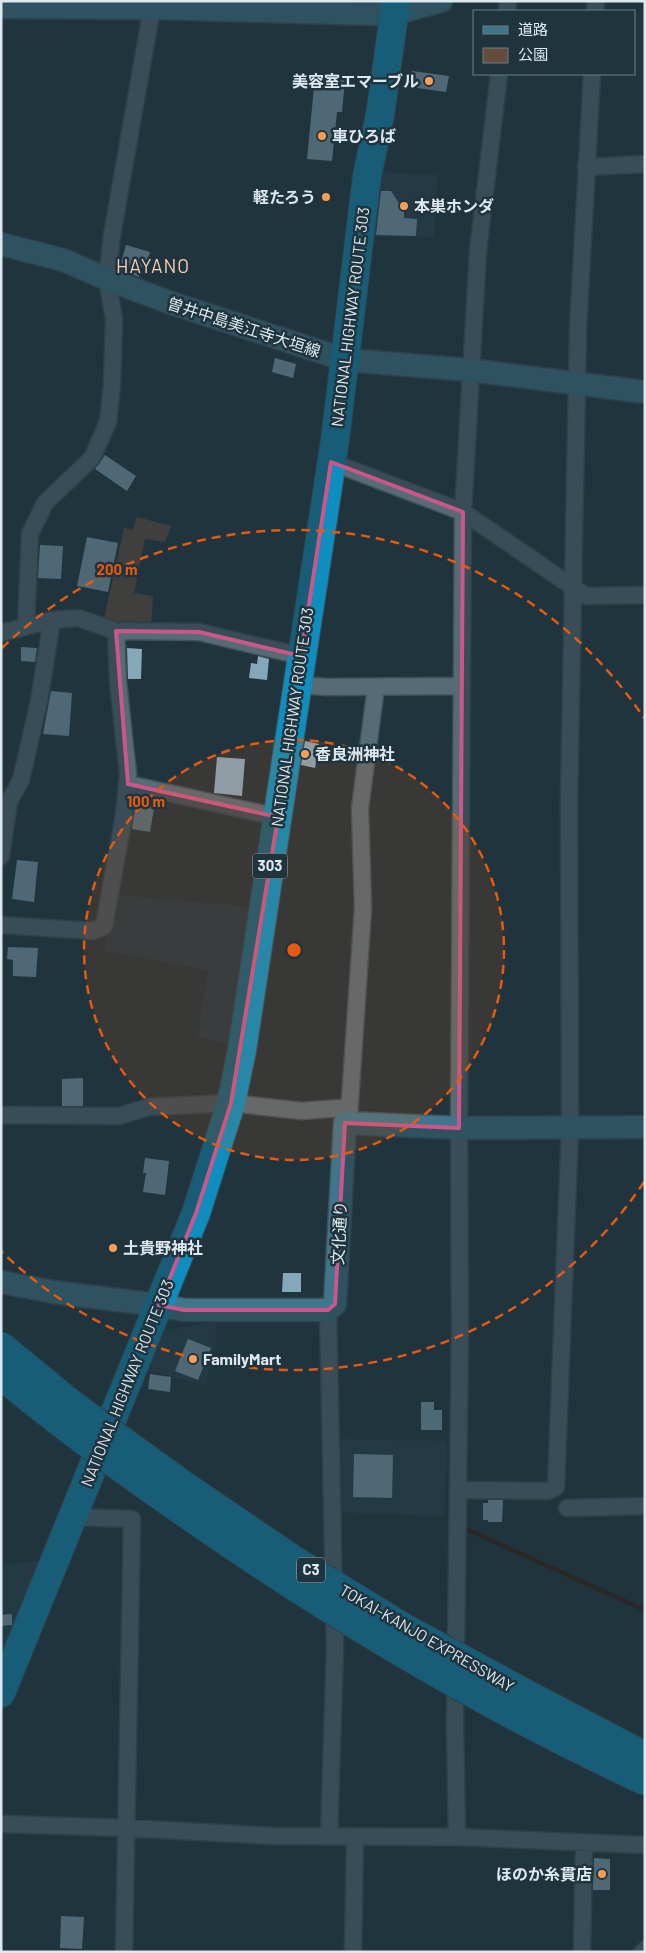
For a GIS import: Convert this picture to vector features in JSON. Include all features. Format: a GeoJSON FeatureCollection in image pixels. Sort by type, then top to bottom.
{"type":"FeatureCollection","features":[{"type":"Feature","properties":{"kind":"highway","name":"NATIONAL HIGHWAY ROUTE 303"},"geometry":{"type":"LineString","coordinates":[[1,1693],[196,1214],[231,1103],[242,1050],[298,685],[346,360],[367,176],[380,115],[395,8]]}},
{"type":"Feature","properties":{"kind":"highway","name":"TOKAI-KANJO EXPRESSWAY"},"geometry":{"type":"LineString","coordinates":[[1,1346],[73,1405],[185,1486],[297,1562],[403,1627],[529,1696],[645,1756]]}},
{"type":"Feature","properties":{"kind":"highway","name":"TOKAI-KANJO EXPRESSWAY"},"geometry":{"type":"LineString","coordinates":[[1,1375],[33,1402],[147,1487],[261,1566],[378,1639],[489,1702],[610,1765],[645,1781]]}},
{"type":"Feature","properties":{"kind":"street"},"geometry":{"type":"LineString","coordinates":[[1,7],[152,5],[395,8],[441,1]]}},
{"type":"Feature","properties":{"kind":"street"},"geometry":{"type":"LineString","coordinates":[[26,626],[30,534],[45,503],[92,458],[108,422],[112,384],[114,319],[107,279],[112,235],[152,5]]}},
{"type":"Feature","properties":{"kind":"street"},"geometry":{"type":"LineString","coordinates":[[457,1837],[455,1715],[460,1330],[459,1128],[463,512],[478,251],[499,75]]}},
{"type":"Feature","properties":{"kind":"street"},"geometry":{"type":"LineString","coordinates":[[458,1490],[548,1491],[556,1487],[570,1127],[569,799],[578,328],[592,75]]}},
{"type":"Feature","properties":{"kind":"street"},"geometry":{"type":"LineString","coordinates":[[586,166],[645,164]]}},
{"type":"Feature","properties":{"kind":"street","name":"曽井中島美江寺大垣線"},"geometry":{"type":"LineString","coordinates":[[1,244],[63,260],[171,303],[346,360],[470,370],[645,392]]}},
{"type":"Feature","properties":{"kind":"street"},"geometry":{"type":"LineString","coordinates":[[331,462],[463,512],[586,596],[645,595]]}},
{"type":"Feature","properties":{"kind":"street"},"geometry":{"type":"LineString","coordinates":[[1,633],[52,620],[78,618],[116,631],[199,632],[301,656]]}},
{"type":"Feature","properties":{"kind":"street"},"geometry":{"type":"LineString","coordinates":[[1,856],[9,802],[21,780],[39,701],[52,620]]}},
{"type":"Feature","properties":{"kind":"street"},"geometry":{"type":"LineString","coordinates":[[1,925],[93,931],[104,926],[128,784],[118,682],[116,631]]}},
{"type":"Feature","properties":{"kind":"street"},"geometry":{"type":"LineString","coordinates":[[298,685],[327,687],[461,686]]}},
{"type":"Feature","properties":{"kind":"street"},"geometry":{"type":"LineString","coordinates":[[1,1115],[119,1116],[149,1107],[231,1103],[302,1111],[341,1108],[349,1116],[363,908],[360,808],[376,687]]}},
{"type":"Feature","properties":{"kind":"street"},"geometry":{"type":"LineString","coordinates":[[128,784],[278,817]]}},
{"type":"Feature","properties":{"kind":"street","name":"文化通り"},"geometry":{"type":"LineString","coordinates":[[328,1310],[335,1304],[346,1123],[459,1128],[645,1128]]}},
{"type":"Feature","properties":{"kind":"street"},"geometry":{"type":"LineString","coordinates":[[2,1283],[53,1292],[159,1304],[184,1310],[328,1310],[335,1649],[329,1836]]}},
{"type":"Feature","properties":{"kind":"street"},"geometry":{"type":"LineString","coordinates":[[567,1508],[645,1506]]}},
{"type":"Feature","properties":{"kind":"street"},"geometry":{"type":"LineString","coordinates":[[72,1517],[132,1519],[124,1952]]}},
{"type":"Feature","properties":{"kind":"street"},"geometry":{"type":"LineString","coordinates":[[1,1824],[126,1828],[273,1836],[457,1837],[645,1845]]}},
{"type":"Feature","properties":{"kind":"street"},"geometry":{"type":"LineString","coordinates":[[353,1952],[355,1837]]}},
{"type":"Feature","properties":{"kind":"street"},"geometry":{"type":"LineString","coordinates":[[582,1952],[584,1843]]}},
{"type":"Feature","properties":{"kind":"lane"},"geometry":{"type":"LineString","coordinates":[[637,1952],[645,1944]]}},
{"type":"Feature","properties":{"kind":"highlighted area"},"geometry":{"type":"Polygon","coordinates":[[[331,462],[463,512],[459,1128],[345,1123],[335,1304],[328,1310],[184,1310],[159,1305],[196,1213],[231,1103],[278,817],[128,784],[116,631],[199,632],[301,656],[331,462]]]}},
{"type":"Feature","properties":{"kind":"shaded area","name":"本巣ホンダ"},"geometry":{"type":"Polygon","coordinates":[[[377,172],[438,175],[434,237],[369,237],[377,172]]]}},
{"type":"Feature","properties":{"kind":"shaded area"},"geometry":{"type":"Polygon","coordinates":[[[114,895],[253,907],[231,1044],[198,1037],[208,970],[105,951],[114,895]]]}},
{"type":"Feature","properties":{"kind":"shaded area"},"geometry":{"type":"Polygon","coordinates":[[[216,1322],[215,1353],[204,1385],[147,1370],[165,1330],[216,1322]]]}},
{"type":"Feature","properties":{"kind":"shaded area"},"geometry":{"type":"Polygon","coordinates":[[[336,1439],[447,1441],[444,1516],[337,1512],[336,1439]]]}},
{"type":"Feature","properties":{"kind":"shaded area"},"geometry":{"type":"Polygon","coordinates":[[[42,1561],[1,1658],[1,1564],[42,1561]]]}},
{"type":"Feature","properties":{"kind":"green space"},"geometry":{"type":"Polygon","coordinates":[[[137,517],[171,526],[165,542],[145,539],[134,593],[153,596],[151,626],[123,624],[104,618],[124,528],[133,530],[137,517]]]}},
{"type":"Feature","properties":{"kind":"building","name":"美容室エマーブル"},"geometry":{"type":"Polygon","coordinates":[[[412,71],[449,76],[446,92],[410,87],[412,71]]]}},
{"type":"Feature","properties":{"kind":"building","name":"車ひろば"},"geometry":{"type":"Polygon","coordinates":[[[315,77],[345,80],[342,112],[337,112],[332,161],[307,159],[315,77]]]}},
{"type":"Feature","properties":{"kind":"building"},"geometry":{"type":"Polygon","coordinates":[[[381,191],[391,191],[404,211],[404,218],[417,219],[416,236],[376,235],[381,191]]]}},
{"type":"Feature","properties":{"kind":"building"},"geometry":{"type":"Polygon","coordinates":[[[126,245],[150,252],[145,268],[141,267],[139,277],[119,269],[126,245]]]}},
{"type":"Feature","properties":{"kind":"building"},"geometry":{"type":"Polygon","coordinates":[[[275,358],[296,364],[293,378],[272,372],[275,358]]]}},
{"type":"Feature","properties":{"kind":"building"},"geometry":{"type":"Polygon","coordinates":[[[105,455],[136,476],[127,491],[95,469],[105,455]]]}},
{"type":"Feature","properties":{"kind":"building"},"geometry":{"type":"Polygon","coordinates":[[[87,537],[118,543],[108,592],[77,586],[87,537]]]}},
{"type":"Feature","properties":{"kind":"building"},"geometry":{"type":"Polygon","coordinates":[[[40,545],[63,546],[61,579],[38,578],[40,545]]]}},
{"type":"Feature","properties":{"kind":"building"},"geometry":{"type":"Polygon","coordinates":[[[21,647],[37,648],[35,662],[21,661],[21,647]]]}},
{"type":"Feature","properties":{"kind":"building"},"geometry":{"type":"Polygon","coordinates":[[[127,648],[142,649],[141,679],[128,679],[127,648]]]}},
{"type":"Feature","properties":{"kind":"building"},"geometry":{"type":"Polygon","coordinates":[[[258,656],[269,659],[267,680],[249,678],[251,663],[257,664],[258,656]]]}},
{"type":"Feature","properties":{"kind":"building"},"geometry":{"type":"Polygon","coordinates":[[[51,691],[72,693],[69,736],[43,734],[51,691]]]}},
{"type":"Feature","properties":{"kind":"building","name":"香良洲神社"},"geometry":{"type":"Polygon","coordinates":[[[305,741],[319,744],[315,768],[301,765],[305,741]]]}},
{"type":"Feature","properties":{"kind":"building"},"geometry":{"type":"Polygon","coordinates":[[[217,757],[245,759],[242,796],[214,793],[217,757]]]}},
{"type":"Feature","properties":{"kind":"building"},"geometry":{"type":"Polygon","coordinates":[[[136,800],[155,803],[150,832],[132,829],[136,800]]]}},
{"type":"Feature","properties":{"kind":"building"},"geometry":{"type":"Polygon","coordinates":[[[17,860],[38,862],[34,902],[12,899],[17,860]]]}},
{"type":"Feature","properties":{"kind":"building"},"geometry":{"type":"Polygon","coordinates":[[[8,947],[38,948],[36,977],[13,976],[13,960],[7,959],[8,947]]]}},
{"type":"Feature","properties":{"kind":"building"},"geometry":{"type":"Polygon","coordinates":[[[83,1078],[83,1106],[62,1106],[62,1079],[83,1078]]]}},
{"type":"Feature","properties":{"kind":"building"},"geometry":{"type":"Polygon","coordinates":[[[145,1158],[169,1161],[165,1195],[143,1192],[146,1173],[143,1173],[145,1158]]]}},
{"type":"Feature","properties":{"kind":"building"},"geometry":{"type":"Polygon","coordinates":[[[283,1273],[301,1273],[301,1292],[282,1292],[283,1273]]]}},
{"type":"Feature","properties":{"kind":"building","name":"FamilyMart"},"geometry":{"type":"Polygon","coordinates":[[[188,1339],[211,1348],[198,1380],[175,1371],[188,1339]]]}},
{"type":"Feature","properties":{"kind":"building"},"geometry":{"type":"Polygon","coordinates":[[[150,1374],[171,1377],[170,1392],[148,1389],[150,1374]]]}},
{"type":"Feature","properties":{"kind":"building"},"geometry":{"type":"Polygon","coordinates":[[[421,1402],[434,1402],[434,1410],[442,1410],[442,1430],[421,1430],[421,1402]]]}},
{"type":"Feature","properties":{"kind":"building"},"geometry":{"type":"Polygon","coordinates":[[[354,1454],[393,1455],[392,1498],[353,1497],[354,1454]]]}},
{"type":"Feature","properties":{"kind":"building"},"geometry":{"type":"Polygon","coordinates":[[[488,1500],[503,1500],[502,1522],[483,1520],[483,1503],[488,1503],[488,1500]]]}},
{"type":"Feature","properties":{"kind":"building"},"geometry":{"type":"Polygon","coordinates":[[[12,1614],[12,1625],[1,1626],[1,1615],[12,1614]]]}},
{"type":"Feature","properties":{"kind":"building","name":"ほのか糸貫店"},"geometry":{"type":"Polygon","coordinates":[[[594,1858],[610,1859],[610,1890],[593,1890],[594,1858]]]}},
{"type":"Feature","properties":{"kind":"building"},"geometry":{"type":"Polygon","coordinates":[[[61,1916],[84,1917],[82,1949],[60,1948],[61,1916]]]}},
{"type":"Feature","properties":{"kind":"waterway"},"geometry":{"type":"LineString","coordinates":[[466,1529],[645,1610]]}},
{"type":"Feature","properties":{"kind":"place","name":"美容室エマーブル"},"geometry":{"type":"Point","coordinates":[429,81]}},
{"type":"Feature","properties":{"kind":"place","name":"車ひろば"},"geometry":{"type":"Point","coordinates":[322,136]}},
{"type":"Feature","properties":{"kind":"place","name":"軽たろう"},"geometry":{"type":"Point","coordinates":[326,197]}},
{"type":"Feature","properties":{"kind":"place","name":"本巣ホンダ"},"geometry":{"type":"Point","coordinates":[404,206]}},
{"type":"Feature","properties":{"kind":"place","name":"香良洲神社"},"geometry":{"type":"Point","coordinates":[305,754]}},
{"type":"Feature","properties":{"kind":"place","name":"土貴野神社"},"geometry":{"type":"Point","coordinates":[113,1248]}},
{"type":"Feature","properties":{"kind":"place","name":"FamilyMart"},"geometry":{"type":"Point","coordinates":[193,1359]}},
{"type":"Feature","properties":{"kind":"place","name":"ほのか糸貫店"},"geometry":{"type":"Point","coordinates":[602,1874]}},
{"type":"Feature","properties":{"kind":"district","name":"HAYANO"},"geometry":{"type":"Point","coordinates":[153,266]}}]}
